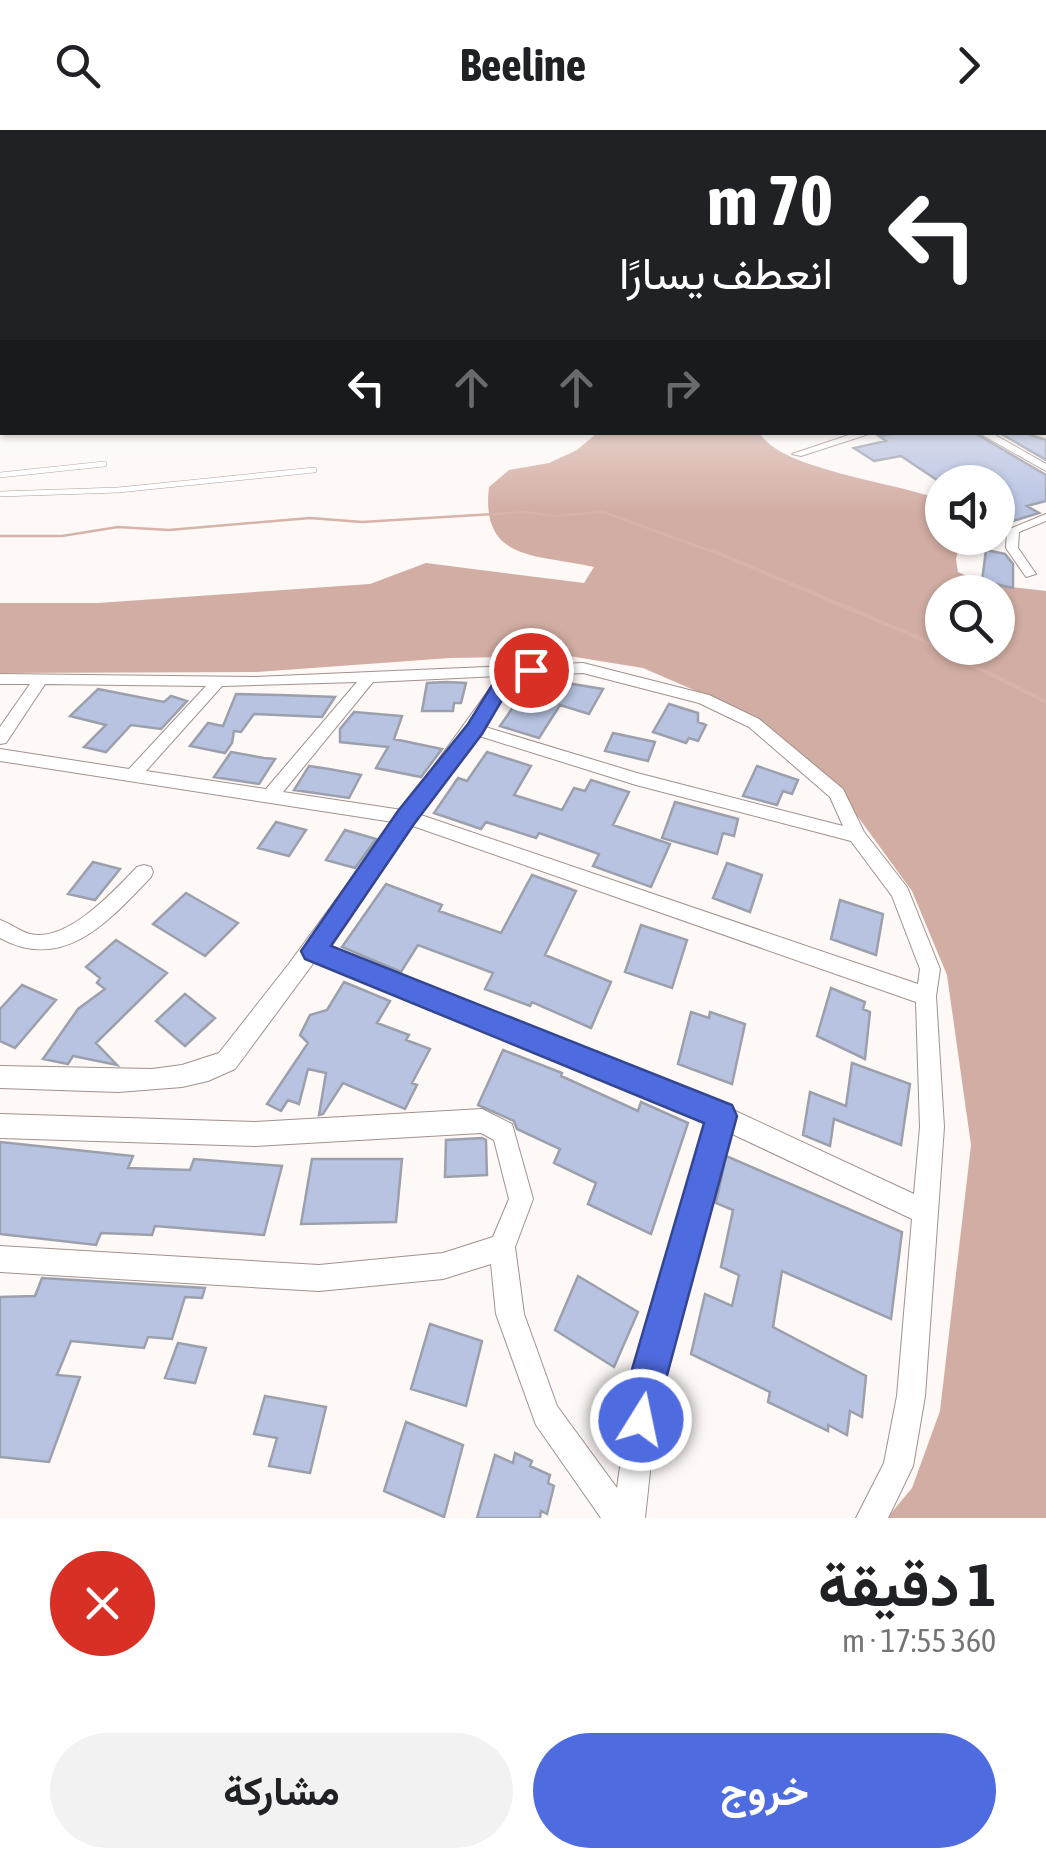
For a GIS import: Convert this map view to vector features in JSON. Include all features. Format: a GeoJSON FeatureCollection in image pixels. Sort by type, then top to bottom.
{"type":"FeatureCollection","features":[{"type":"Feature","properties":{"kind":"street"},"geometry":{"type":"LineString","coordinates":[[797,454],[860,435]]}},
{"type":"Feature","properties":{"kind":"street"},"geometry":{"type":"LineString","coordinates":[[987,435],[1046,468]]}},
{"type":"Feature","properties":{"kind":"street"},"geometry":{"type":"LineString","coordinates":[[1030,574],[1012,548],[1013,530],[1046,517]]}},
{"type":"Feature","properties":{"kind":"street"},"geometry":{"type":"LineString","coordinates":[[0,679],[218,682],[583,668],[704,700],[754,723],[837,792],[857,836],[900,892],[930,969],[926,996],[932,1127],[922,1212],[911,1396],[898,1466],[872,1518]]}},
{"type":"Feature","properties":{"kind":"street"},"geometry":{"type":"LineString","coordinates":[[0,1077],[156,1079],[210,1071],[228,1061],[314,951],[406,818],[475,729],[510,670]]}},
{"type":"Feature","properties":{"kind":"street"},"geometry":{"type":"LineString","coordinates":[[268,798],[370,676]]}},
{"type":"Feature","properties":{"kind":"street"},"geometry":{"type":"LineString","coordinates":[[0,739],[41,679]]}},
{"type":"Feature","properties":{"kind":"street"},"geometry":{"type":"LineString","coordinates":[[133,775],[218,682]]}},
{"type":"Feature","properties":{"kind":"street"},"geometry":{"type":"LineString","coordinates":[[475,729],[636,779],[857,836]]}},
{"type":"Feature","properties":{"kind":"street"},"geometry":{"type":"LineString","coordinates":[[0,755],[406,818],[926,996]]}},
{"type":"Feature","properties":{"kind":"street"},"geometry":{"type":"LineString","coordinates":[[0,928],[30,943],[60,939],[97,916],[144,872]]}},
{"type":"Feature","properties":{"kind":"street"},"geometry":{"type":"LineString","coordinates":[[314,951],[722,1116],[922,1212]]}},
{"type":"Feature","properties":{"kind":"street"},"geometry":{"type":"LineString","coordinates":[[629,1518],[645,1390],[722,1116]]}},
{"type":"Feature","properties":{"kind":"street"},"geometry":{"type":"LineString","coordinates":[[0,1126],[255,1134],[482,1121],[504,1132],[521,1198],[502,1247],[510,1314],[546,1414],[620,1518]]}},
{"type":"Feature","properties":{"kind":"street"},"geometry":{"type":"LineString","coordinates":[[0,1259],[319,1278],[442,1266],[502,1247]]}},
{"type":"Feature","properties":{"kind":"lane"},"geometry":{"type":"LineString","coordinates":[[0,475],[104,464]]}},
{"type":"Feature","properties":{"kind":"lane"},"geometry":{"type":"LineString","coordinates":[[0,494],[118,490],[314,470]]}},
{"type":"Feature","properties":{"kind":"shaded area"},"geometry":{"type":"Polygon","coordinates":[[[595,435],[761,435],[793,458],[925,495],[925,555],[957,555],[958,572],[965,575],[925,575],[925,665],[1015,665],[1015,587],[1046,591],[1046,1518],[887,1518],[912,1488],[940,1411],[971,1145],[947,975],[912,891],[850,806],[717,700],[643,668],[569,656],[450,658],[257,672],[0,673],[0,603],[98,603],[370,584],[426,563],[584,583],[594,567],[518,551],[494,530],[489,487],[509,470],[549,463],[577,450],[595,435]]]}},
{"type":"Feature","properties":{"kind":"building"},"geometry":{"type":"Polygon","coordinates":[[[978,435],[1046,475],[1046,501],[1027,506],[1039,513],[1015,520],[1015,465],[925,465],[925,472],[901,456],[874,461],[854,448],[886,441],[879,436],[978,435]]]}},
{"type":"Feature","properties":{"kind":"building"},"geometry":{"type":"Polygon","coordinates":[[[1003,435],[1031,435],[1046,440],[1046,460],[1003,435]]]}},
{"type":"Feature","properties":{"kind":"building"},"geometry":{"type":"Polygon","coordinates":[[[985,555],[1006,555],[1013,564],[1013,575],[983,575],[985,555]]]}},
{"type":"Feature","properties":{"kind":"building"},"geometry":{"type":"Polygon","coordinates":[[[532,680],[603,689],[589,714],[560,705],[539,738],[500,726],[532,680]]]}},
{"type":"Feature","properties":{"kind":"building"},"geometry":{"type":"Polygon","coordinates":[[[427,683],[466,683],[461,703],[454,703],[453,711],[422,711],[427,683]]]}},
{"type":"Feature","properties":{"kind":"building"},"geometry":{"type":"Polygon","coordinates":[[[98,689],[164,702],[171,696],[187,701],[161,729],[131,725],[106,752],[84,747],[106,725],[70,716],[98,689]]]}},
{"type":"Feature","properties":{"kind":"building"},"geometry":{"type":"Polygon","coordinates":[[[236,694],[335,697],[322,717],[254,714],[241,732],[234,731],[225,753],[190,746],[208,723],[223,726],[236,694]]]}},
{"type":"Feature","properties":{"kind":"building"},"geometry":{"type":"Polygon","coordinates":[[[669,704],[698,713],[698,722],[706,725],[698,741],[689,738],[686,743],[653,732],[669,704]]]}},
{"type":"Feature","properties":{"kind":"building"},"geometry":{"type":"Polygon","coordinates":[[[354,712],[402,716],[394,739],[442,749],[421,777],[376,768],[388,747],[340,742],[340,729],[354,712]]]}},
{"type":"Feature","properties":{"kind":"building"},"geometry":{"type":"Polygon","coordinates":[[[613,733],[655,742],[648,761],[605,751],[613,733]]]}},
{"type":"Feature","properties":{"kind":"building"},"geometry":{"type":"Polygon","coordinates":[[[231,752],[275,759],[259,784],[214,777],[231,752]]]}},
{"type":"Feature","properties":{"kind":"building"},"geometry":{"type":"Polygon","coordinates":[[[487,752],[531,766],[514,795],[562,810],[574,788],[585,791],[591,780],[629,792],[613,825],[670,844],[651,887],[593,866],[599,854],[539,833],[536,838],[486,822],[481,829],[434,813],[458,778],[467,781],[487,752]]]}},
{"type":"Feature","properties":{"kind":"building"},"geometry":{"type":"Polygon","coordinates":[[[309,766],[361,775],[349,798],[294,790],[309,766]]]}},
{"type":"Feature","properties":{"kind":"building"},"geometry":{"type":"Polygon","coordinates":[[[757,766],[798,780],[792,794],[783,791],[777,805],[743,796],[757,766]]]}},
{"type":"Feature","properties":{"kind":"building"},"geometry":{"type":"Polygon","coordinates":[[[675,802],[738,819],[734,836],[723,833],[717,854],[662,838],[675,802]]]}},
{"type":"Feature","properties":{"kind":"building"},"geometry":{"type":"Polygon","coordinates":[[[276,822],[306,830],[289,856],[258,848],[276,822]]]}},
{"type":"Feature","properties":{"kind":"building"},"geometry":{"type":"Polygon","coordinates":[[[345,830],[376,839],[355,868],[326,860],[345,830]]]}},
{"type":"Feature","properties":{"kind":"building"},"geometry":{"type":"Polygon","coordinates":[[[93,862],[120,869],[95,900],[68,894],[93,862]]]}},
{"type":"Feature","properties":{"kind":"building"},"geometry":{"type":"Polygon","coordinates":[[[727,863],[762,875],[750,912],[713,898],[727,863]]]}},
{"type":"Feature","properties":{"kind":"building"},"geometry":{"type":"Polygon","coordinates":[[[532,875],[576,891],[545,955],[611,982],[591,1028],[532,1002],[530,1006],[485,989],[493,973],[418,945],[401,972],[342,947],[386,884],[442,905],[439,911],[501,933],[532,875]]]}},
{"type":"Feature","properties":{"kind":"building"},"geometry":{"type":"Polygon","coordinates":[[[186,893],[238,923],[205,956],[153,924],[186,893]]]}},
{"type":"Feature","properties":{"kind":"building"},"geometry":{"type":"Polygon","coordinates":[[[840,900],[883,914],[876,955],[831,939],[840,900]]]}},
{"type":"Feature","properties":{"kind":"building"},"geometry":{"type":"Polygon","coordinates":[[[641,925],[687,940],[672,988],[625,972],[641,925]]]}},
{"type":"Feature","properties":{"kind":"building"},"geometry":{"type":"Polygon","coordinates":[[[116,940],[167,973],[96,1043],[117,1065],[73,1056],[68,1064],[43,1059],[78,1009],[105,989],[97,983],[100,978],[86,967],[116,940]]]}},
{"type":"Feature","properties":{"kind":"building"},"geometry":{"type":"Polygon","coordinates":[[[344,982],[390,1001],[377,1023],[409,1035],[406,1040],[430,1049],[412,1083],[417,1085],[405,1109],[343,1083],[319,1115],[326,1073],[308,1069],[299,1104],[288,1100],[281,1111],[267,1104],[308,1043],[300,1035],[310,1015],[327,1010],[344,982]]]}},
{"type":"Feature","properties":{"kind":"building"},"geometry":{"type":"Polygon","coordinates":[[[22,985],[56,1000],[15,1048],[0,1041],[0,1009],[22,985]]]}},
{"type":"Feature","properties":{"kind":"building"},"geometry":{"type":"Polygon","coordinates":[[[831,988],[865,1002],[863,1009],[870,1012],[865,1059],[817,1036],[831,988]]]}},
{"type":"Feature","properties":{"kind":"building"},"geometry":{"type":"Polygon","coordinates":[[[185,994],[215,1018],[185,1046],[156,1021],[185,994]]]}},
{"type":"Feature","properties":{"kind":"building"},"geometry":{"type":"Polygon","coordinates":[[[691,1012],[709,1018],[710,1012],[745,1024],[732,1084],[678,1064],[691,1012]]]}},
{"type":"Feature","properties":{"kind":"building"},"geometry":{"type":"Polygon","coordinates":[[[503,1050],[562,1073],[561,1076],[638,1111],[641,1102],[688,1123],[651,1234],[588,1204],[596,1183],[554,1163],[560,1149],[478,1105],[503,1050]]]}},
{"type":"Feature","properties":{"kind":"building"},"geometry":{"type":"Polygon","coordinates":[[[852,1063],[910,1084],[901,1145],[834,1119],[830,1146],[803,1135],[810,1092],[846,1106],[852,1063]]]}},
{"type":"Feature","properties":{"kind":"building"},"geometry":{"type":"Polygon","coordinates":[[[446,1140],[486,1140],[487,1175],[445,1177],[446,1140]]]}},
{"type":"Feature","properties":{"kind":"building"},"geometry":{"type":"Polygon","coordinates":[[[0,1142],[133,1156],[128,1168],[190,1170],[194,1159],[282,1166],[264,1235],[155,1226],[152,1235],[101,1233],[96,1245],[0,1234],[0,1142]]]}},
{"type":"Feature","properties":{"kind":"building"},"geometry":{"type":"Polygon","coordinates":[[[726,1156],[902,1232],[891,1319],[782,1271],[773,1327],[866,1376],[862,1417],[850,1411],[847,1435],[828,1425],[828,1431],[768,1402],[770,1392],[691,1354],[705,1294],[732,1306],[739,1275],[721,1267],[733,1210],[716,1203],[726,1156]]]}},
{"type":"Feature","properties":{"kind":"building"},"geometry":{"type":"Polygon","coordinates":[[[312,1159],[402,1159],[396,1222],[301,1224],[312,1159]]]}},
{"type":"Feature","properties":{"kind":"building"},"geometry":{"type":"Polygon","coordinates":[[[578,1276],[638,1312],[614,1367],[555,1330],[578,1276]]]}},
{"type":"Feature","properties":{"kind":"building"},"geometry":{"type":"Polygon","coordinates":[[[42,1278],[205,1288],[202,1298],[185,1297],[172,1339],[148,1337],[144,1348],[71,1341],[57,1375],[80,1377],[49,1462],[0,1457],[0,1297],[35,1296],[42,1278]]]}},
{"type":"Feature","properties":{"kind":"building"},"geometry":{"type":"Polygon","coordinates":[[[430,1324],[482,1341],[466,1406],[411,1389],[430,1324]]]}},
{"type":"Feature","properties":{"kind":"building"},"geometry":{"type":"Polygon","coordinates":[[[178,1343],[206,1348],[195,1383],[165,1378],[178,1343]]]}},
{"type":"Feature","properties":{"kind":"building"},"geometry":{"type":"Polygon","coordinates":[[[265,1396],[326,1407],[310,1473],[269,1466],[277,1438],[254,1434],[265,1396]]]}},
{"type":"Feature","properties":{"kind":"building"},"geometry":{"type":"Polygon","coordinates":[[[406,1422],[463,1445],[444,1517],[384,1491],[406,1422]]]}},
{"type":"Feature","properties":{"kind":"building"},"geometry":{"type":"Polygon","coordinates":[[[515,1453],[532,1461],[530,1466],[550,1475],[548,1483],[554,1486],[547,1514],[541,1511],[540,1518],[477,1518],[495,1455],[513,1463],[515,1453]]]}},
{"type":"Feature","properties":{"kind":"waterway"},"geometry":{"type":"LineString","coordinates":[[0,536],[62,536],[118,527],[169,530],[310,518],[362,522],[526,512],[554,516],[603,512],[719,554]]}},
{"type":"Feature","properties":{"kind":"waterway"},"geometry":{"type":"LineString","coordinates":[[713,551],[912,635],[1046,702]]}},
{"type":"Feature","properties":{"kind":"route"},"geometry":{"type":"LineString","coordinates":[[531,670],[510,670],[475,729],[406,818],[314,951],[722,1116],[645,1390],[641,1420]]}}]}
